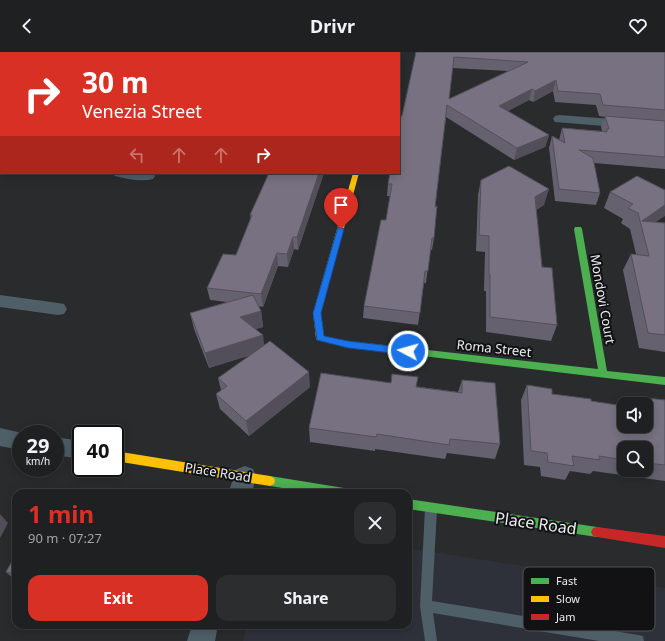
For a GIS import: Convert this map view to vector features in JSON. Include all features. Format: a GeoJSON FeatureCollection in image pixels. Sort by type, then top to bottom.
{"type":"FeatureCollection","features":[{"type":"Feature","properties":{"kind":"street"},"geometry":{"type":"LineString","coordinates":[[559,119],[665,127]]}},
{"type":"Feature","properties":{"kind":"street"},"geometry":{"type":"LineString","coordinates":[[129,174],[148,176]]}},
{"type":"Feature","properties":{"kind":"street","name":"Roma Street"},"geometry":{"type":"LineString","coordinates":[[356,174],[317,313],[320,338],[348,344],[665,381]]}},
{"type":"Feature","properties":{"kind":"street","name":"Mondovi Court"},"geometry":{"type":"LineString","coordinates":[[578,230],[603,373]]}},
{"type":"Feature","properties":{"kind":"street"},"geometry":{"type":"LineString","coordinates":[[0,301],[58,309]]}},
{"type":"Feature","properties":{"kind":"street"},"geometry":{"type":"LineString","coordinates":[[0,437],[12,439]]}},
{"type":"Feature","properties":{"kind":"street","name":"Place Road"},"geometry":{"type":"LineString","coordinates":[[124,458],[242,485],[293,489]]}},
{"type":"Feature","properties":{"kind":"street","name":"Place Road"},"geometry":{"type":"LineString","coordinates":[[412,505],[665,542]]}},
{"type":"Feature","properties":{"kind":"street"},"geometry":{"type":"LineString","coordinates":[[201,641],[204,629]]}},
{"type":"Feature","properties":{"kind":"lane"},"geometry":{"type":"LineString","coordinates":[[431,507],[426,606],[431,641]]}},
{"type":"Feature","properties":{"kind":"lane"},"geometry":{"type":"LineString","coordinates":[[426,606],[523,622]]}},
{"type":"Feature","properties":{"kind":"lane"},"geometry":{"type":"LineString","coordinates":[[577,631],[638,641]]}},
{"type":"Feature","properties":{"kind":"shaded area"},"geometry":{"type":"Polygon","coordinates":[[[412,549],[530,567],[523,567],[523,631],[655,631],[655,586],[665,588],[665,641],[243,641],[246,629],[412,629],[412,549]]]}},
{"type":"Feature","properties":{"kind":"building"},"geometry":{"type":"Polygon","coordinates":[[[416,52],[665,52],[665,110],[603,105],[600,94],[558,91],[556,80],[535,91],[532,89],[499,106],[549,135],[517,148],[447,105],[435,207],[437,206],[434,238],[432,238],[428,271],[425,271],[420,313],[364,306],[381,220],[386,220],[392,184],[388,184],[390,174],[400,174],[401,116],[416,52]],[[454,57],[449,99],[528,62],[454,57]]]}},
{"type":"Feature","properties":{"kind":"building"},"geometry":{"type":"Polygon","coordinates":[[[605,116],[665,121],[665,157],[579,150],[593,158],[600,193],[559,189],[552,136],[565,143],[562,128],[607,132],[607,129],[609,129],[605,116]]]}},
{"type":"Feature","properties":{"kind":"building"},"geometry":{"type":"Polygon","coordinates":[[[509,166],[549,189],[535,197],[542,267],[552,268],[557,325],[490,317],[489,236],[479,235],[481,180],[509,166]]]}},
{"type":"Feature","properties":{"kind":"building"},"geometry":{"type":"Polygon","coordinates":[[[269,174],[319,174],[297,237],[293,237],[287,254],[277,253],[261,294],[207,288],[223,254],[236,255],[252,215],[250,215],[269,174]]]}},
{"type":"Feature","properties":{"kind":"building"},"geometry":{"type":"Polygon","coordinates":[[[637,176],[665,190],[665,205],[642,221],[665,223],[665,335],[648,333],[631,254],[649,256],[638,213],[628,208],[633,204],[610,192],[637,176]]]}},
{"type":"Feature","properties":{"kind":"building"},"geometry":{"type":"Polygon","coordinates":[[[253,295],[261,311],[240,317],[263,335],[205,353],[190,313],[253,295]]]}},
{"type":"Feature","properties":{"kind":"building"},"geometry":{"type":"Polygon","coordinates":[[[270,341],[309,372],[246,421],[216,394],[227,386],[218,378],[270,341]]]}},
{"type":"Feature","properties":{"kind":"building"},"geometry":{"type":"Polygon","coordinates":[[[321,373],[391,383],[392,374],[418,377],[416,387],[462,393],[462,380],[495,383],[500,444],[450,439],[449,445],[377,434],[376,437],[309,428],[321,373]]]}},
{"type":"Feature","properties":{"kind":"building"},"geometry":{"type":"Polygon","coordinates":[[[527,385],[552,389],[552,394],[591,399],[591,401],[617,405],[617,433],[653,433],[653,399],[665,400],[665,465],[653,464],[653,441],[617,441],[617,459],[599,456],[600,460],[572,456],[574,466],[548,462],[547,453],[531,451],[527,385]]]}},
{"type":"Feature","properties":{"kind":"building"},"geometry":{"type":"Polygon","coordinates":[[[12,561],[12,573],[6,572],[12,561]]]}},
{"type":"Feature","properties":{"kind":"traffic: fast"},"geometry":{"type":"LineString","coordinates":[[578,229],[603,373]]}},
{"type":"Feature","properties":{"kind":"traffic: fast"},"geometry":{"type":"LineString","coordinates":[[328,340],[348,344],[665,381]]}},
{"type":"Feature","properties":{"kind":"traffic: fast"},"geometry":{"type":"LineString","coordinates":[[270,481],[319,489]]}},
{"type":"Feature","properties":{"kind":"traffic: fast"},"geometry":{"type":"LineString","coordinates":[[412,505],[597,532]]}},
{"type":"Feature","properties":{"kind":"traffic: slow"},"geometry":{"type":"LineString","coordinates":[[328,340],[320,338],[317,313],[356,174]]}},
{"type":"Feature","properties":{"kind":"traffic: slow"},"geometry":{"type":"LineString","coordinates":[[124,457],[270,481]]}},
{"type":"Feature","properties":{"kind":"traffic: jam"},"geometry":{"type":"LineString","coordinates":[[597,532],[665,542]]}},
{"type":"Feature","properties":{"kind":"route"},"geometry":{"type":"LineString","coordinates":[[341,229],[317,313],[320,338],[348,344],[408,351]]}}]}
